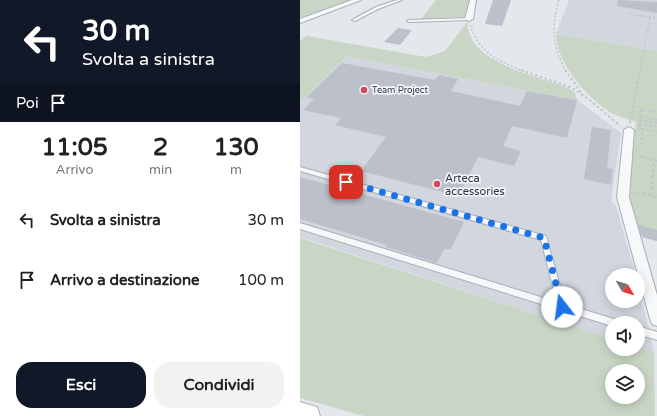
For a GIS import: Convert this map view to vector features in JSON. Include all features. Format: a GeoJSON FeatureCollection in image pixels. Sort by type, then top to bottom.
{"type":"FeatureCollection","features":[{"type":"Feature","properties":{"kind":"main road"},"geometry":{"type":"LineString","coordinates":[[300,414],[308,416]]}},
{"type":"Feature","properties":{"kind":"street"},"geometry":{"type":"LineString","coordinates":[[300,21],[358,0]]}},
{"type":"Feature","properties":{"kind":"street"},"geometry":{"type":"LineString","coordinates":[[469,19],[473,0]]}},
{"type":"Feature","properties":{"kind":"street"},"geometry":{"type":"LineString","coordinates":[[634,127],[628,143],[624,172],[623,197],[637,252],[657,319]]}},
{"type":"Feature","properties":{"kind":"lane"},"geometry":{"type":"LineString","coordinates":[[354,20],[377,8],[400,0]]}},
{"type":"Feature","properties":{"kind":"lane"},"geometry":{"type":"LineString","coordinates":[[410,21],[469,19]]}},
{"type":"Feature","properties":{"kind":"lane"},"geometry":{"type":"LineString","coordinates":[[300,170],[544,238],[562,307]]}},
{"type":"Feature","properties":{"kind":"lane"},"geometry":{"type":"LineString","coordinates":[[300,226],[605,320]]}},
{"type":"Feature","properties":{"kind":"lane"},"geometry":{"type":"LineString","coordinates":[[645,332],[657,336]]}},
{"type":"Feature","properties":{"kind":"path"},"geometry":{"type":"LineString","coordinates":[[300,1],[304,0]]}},
{"type":"Feature","properties":{"kind":"path"},"geometry":{"type":"LineString","coordinates":[[559,0],[555,12],[552,41],[558,60],[586,98]]}},
{"type":"Feature","properties":{"kind":"path"},"geometry":{"type":"LineString","coordinates":[[629,14],[657,18]]}},
{"type":"Feature","properties":{"kind":"path"},"geometry":{"type":"LineString","coordinates":[[634,127],[650,17]]}},
{"type":"Feature","properties":{"kind":"path"},"geometry":{"type":"LineString","coordinates":[[469,19],[470,28],[475,39],[489,55],[515,68],[572,88],[624,130],[628,143]]}},
{"type":"Feature","properties":{"kind":"path"},"geometry":{"type":"LineString","coordinates":[[634,127],[640,120],[641,109],[657,112]]}},
{"type":"Feature","properties":{"kind":"path"},"geometry":{"type":"LineString","coordinates":[[640,116],[657,120]]}},
{"type":"Feature","properties":{"kind":"path"},"geometry":{"type":"LineString","coordinates":[[640,120],[657,123]]}},
{"type":"Feature","properties":{"kind":"path"},"geometry":{"type":"LineString","coordinates":[[634,127],[657,127]]}},
{"type":"Feature","properties":{"kind":"path"},"geometry":{"type":"LineString","coordinates":[[634,127],[657,132]]}},
{"type":"Feature","properties":{"kind":"path"},"geometry":{"type":"LineString","coordinates":[[643,129],[640,157],[656,161],[651,196]]}},
{"type":"Feature","properties":{"kind":"path"},"geometry":{"type":"LineString","coordinates":[[637,185],[636,192],[657,197]]}},
{"type":"Feature","properties":{"kind":"shaded area"},"geometry":{"type":"Polygon","coordinates":[[[569,0],[657,0],[657,51],[556,34],[569,0]]]}},
{"type":"Feature","properties":{"kind":"shaded area"},"geometry":{"type":"Polygon","coordinates":[[[347,56],[577,100],[621,133],[611,201],[616,206],[634,268],[605,268],[605,308],[644,308],[654,352],[645,349],[645,316],[605,316],[605,337],[300,237],[300,102],[347,56]]]}},
{"type":"Feature","properties":{"kind":"green space"},"geometry":{"type":"Polygon","coordinates":[[[300,0],[353,0],[300,18],[300,0]]]}},
{"type":"Feature","properties":{"kind":"green space"},"geometry":{"type":"Polygon","coordinates":[[[436,0],[470,0],[466,15],[462,17],[421,19],[436,0]]]}},
{"type":"Feature","properties":{"kind":"green space"},"geometry":{"type":"Polygon","coordinates":[[[467,22],[471,37],[479,48],[491,58],[506,66],[568,88],[575,93],[577,100],[347,56],[300,102],[300,41],[307,36],[426,57],[445,51],[467,22]]]}},
{"type":"Feature","properties":{"kind":"green space"},"geometry":{"type":"Polygon","coordinates":[[[556,34],[657,51],[657,241],[642,237],[628,196],[636,122],[610,112],[601,106],[583,89],[574,78],[561,56],[557,45],[556,34]]]}},
{"type":"Feature","properties":{"kind":"green space"},"geometry":{"type":"Polygon","coordinates":[[[300,238],[605,337],[605,356],[645,356],[645,349],[654,352],[655,416],[364,416],[300,398],[300,238]]]}},
{"type":"Feature","properties":{"kind":"building"},"geometry":{"type":"Polygon","coordinates":[[[493,0],[511,0],[502,26],[485,24],[493,0]]]}},
{"type":"Feature","properties":{"kind":"building"},"geometry":{"type":"Polygon","coordinates":[[[618,0],[657,2],[657,13],[617,6],[618,0]]]}},
{"type":"Feature","properties":{"kind":"building"},"geometry":{"type":"Polygon","coordinates":[[[398,28],[412,30],[400,45],[384,42],[398,28]]]}},
{"type":"Feature","properties":{"kind":"building"},"geometry":{"type":"Polygon","coordinates":[[[342,63],[435,80],[439,75],[458,79],[451,91],[520,106],[527,91],[577,100],[567,138],[512,126],[503,146],[521,151],[514,166],[478,157],[458,196],[361,171],[386,137],[335,125],[341,118],[303,110],[314,99],[307,97],[342,63]]]}},
{"type":"Feature","properties":{"kind":"building"},"geometry":{"type":"Polygon","coordinates":[[[592,127],[611,130],[607,168],[613,169],[611,185],[584,179],[592,127]]]}},
{"type":"Feature","properties":{"kind":"building"},"geometry":{"type":"Polygon","coordinates":[[[300,177],[464,222],[451,249],[444,249],[437,263],[386,247],[387,245],[300,219],[300,177]]]}},
{"type":"Feature","properties":{"kind":"building"},"geometry":{"type":"Polygon","coordinates":[[[638,225],[657,230],[657,241],[642,237],[638,225]]]}},
{"type":"Feature","properties":{"kind":"place","name":"Team Project"},"geometry":{"type":"Point","coordinates":[364,90]}},
{"type":"Feature","properties":{"kind":"place","name":"Arteca accessories"},"geometry":{"type":"Point","coordinates":[437,184]}},
{"type":"Feature","properties":{"kind":"route"},"geometry":{"type":"LineString","coordinates":[[346,182],[544,238],[562,307]]}}]}
